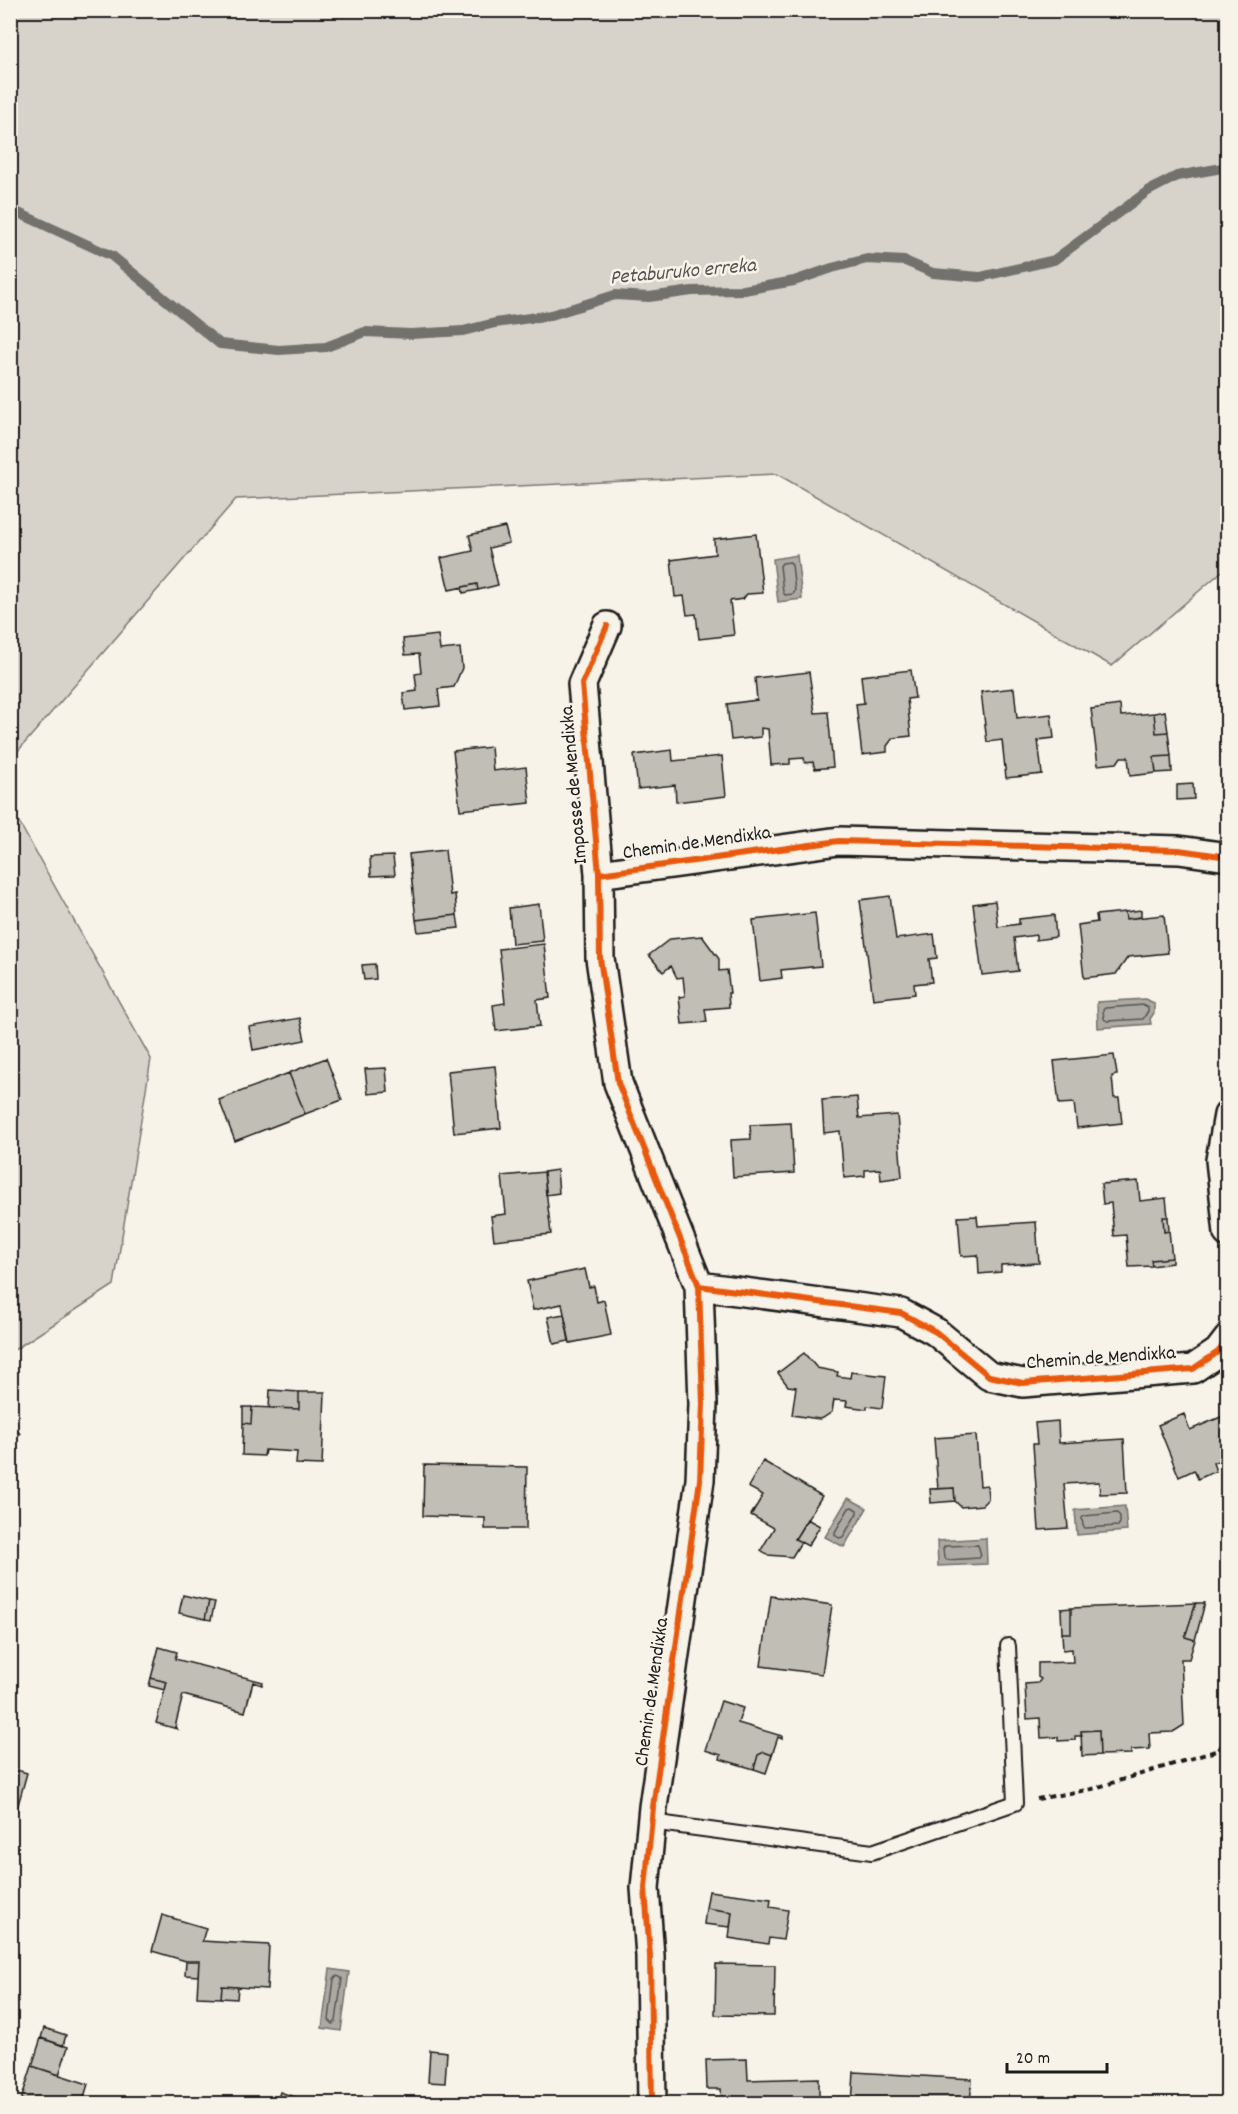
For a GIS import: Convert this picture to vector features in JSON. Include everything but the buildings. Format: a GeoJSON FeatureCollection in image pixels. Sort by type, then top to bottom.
{"type":"FeatureCollection","features":[{"type":"Feature","properties":{"kind":"street","name":"Impasse de Mendixka"},"geometry":{"type":"LineString","coordinates":[[599,874],[582,684],[607,626]]}},
{"type":"Feature","properties":{"kind":"street","name":"Chemin de Mendixka"},"geometry":{"type":"LineString","coordinates":[[652,2103],[650,1956],[645,1888],[651,1822],[700,1480],[703,1404],[699,1286],[618,1083],[600,958],[599,874],[839,841],[1179,850],[1227,857]]}},
{"type":"Feature","properties":{"kind":"street"},"geometry":{"type":"LineString","coordinates":[[1227,1115],[1220,1160],[1227,1233]]}},
{"type":"Feature","properties":{"kind":"street","name":"Chemin de Mendixka"},"geometry":{"type":"LineString","coordinates":[[699,1286],[901,1313],[936,1332],[989,1376],[1023,1383],[1193,1369],[1218,1352],[1227,1339]]}},
{"type":"Feature","properties":{"kind":"lane"},"geometry":{"type":"LineString","coordinates":[[651,1822],[872,1852],[1016,1803],[1008,1646]]}},
{"type":"Feature","properties":{"kind":"path"},"geometry":{"type":"LineString","coordinates":[[1016,1803],[1092,1789],[1220,1750],[1227,1735]]}},
{"type":"Feature","properties":{"kind":"shaded area"},"geometry":{"type":"Polygon","coordinates":[[[11,10],[1227,11],[1227,567],[1112,666],[777,474],[236,499],[11,759],[11,10]]]}},
{"type":"Feature","properties":{"kind":"shaded area"},"geometry":{"type":"Polygon","coordinates":[[[10,806],[151,1059],[114,1285],[11,1352],[10,806]]]}},
{"type":"Feature","properties":{"kind":"water"},"geometry":{"type":"Polygon","coordinates":[[[797,555],[802,599],[778,602],[773,559],[797,555]]]}},
{"type":"Feature","properties":{"kind":"water"},"geometry":{"type":"Polygon","coordinates":[[[1145,999],[1154,1003],[1151,1024],[1098,1028],[1097,1002],[1145,999]]]}},
{"type":"Feature","properties":{"kind":"water"},"geometry":{"type":"Polygon","coordinates":[[[848,1498],[867,1508],[844,1547],[825,1537],[848,1498]]]}},
{"type":"Feature","properties":{"kind":"water"},"geometry":{"type":"Polygon","coordinates":[[[1125,1506],[1127,1531],[1077,1535],[1075,1510],[1125,1506]]]}},
{"type":"Feature","properties":{"kind":"water"},"geometry":{"type":"Polygon","coordinates":[[[986,1538],[987,1564],[938,1566],[937,1541],[986,1538]]]}},
{"type":"Feature","properties":{"kind":"water"},"geometry":{"type":"Polygon","coordinates":[[[330,1969],[349,1972],[341,2031],[322,2028],[330,1969]]]}},
{"type":"Feature","properties":{"kind":"waterway","name":"Petaburuko erreka"},"geometry":{"type":"LineString","coordinates":[[10,209],[112,256],[220,344],[279,350],[326,347],[365,332],[411,334],[463,331],[495,323],[551,315],[615,295],[649,297],[692,291],[744,290],[794,281],[867,259],[905,261],[933,273],[980,277],[1054,260],[1148,191],[1177,176],[1228,167]]}},
{"type":"Feature","properties":{"kind":"cycle path"},"geometry":{"type":"LineString","coordinates":[[607,626],[582,684],[599,874],[600,958],[618,1083],[699,1286],[703,1404],[700,1480],[653,1807],[645,1888],[650,1956],[652,2104]]}},
{"type":"Feature","properties":{"kind":"cycle path"},"geometry":{"type":"LineString","coordinates":[[599,874],[839,841],[1179,850],[1228,857]]}},
{"type":"Feature","properties":{"kind":"cycle path"},"geometry":{"type":"LineString","coordinates":[[699,1286],[901,1313],[936,1332],[989,1376],[1023,1383],[1193,1369],[1218,1352],[1228,1339]]}}]}
